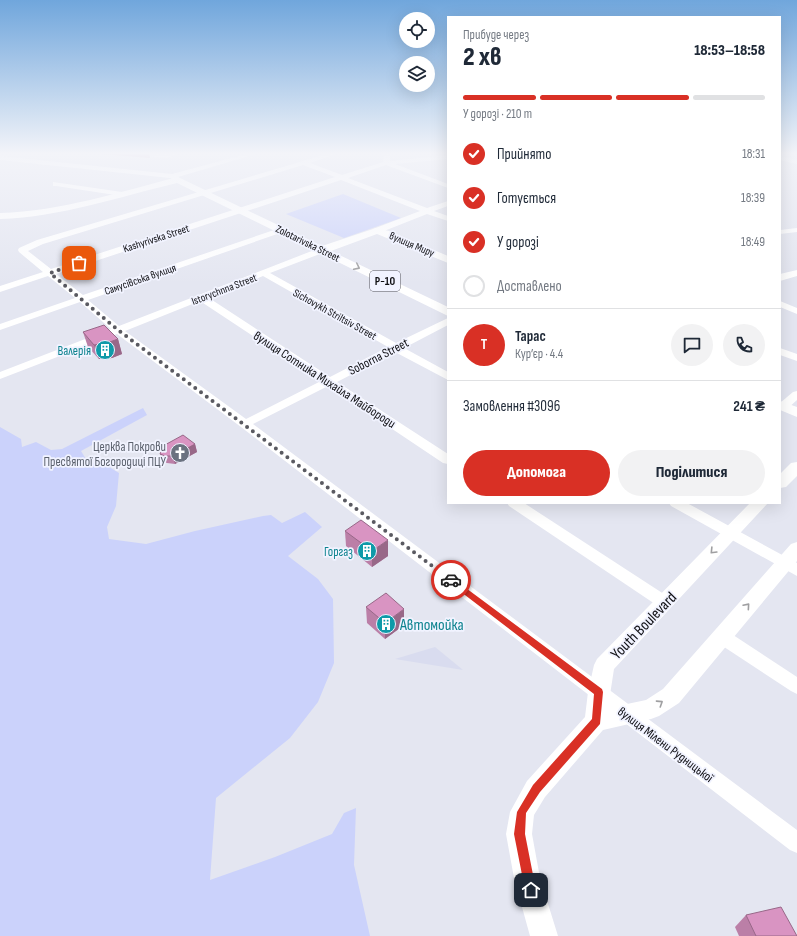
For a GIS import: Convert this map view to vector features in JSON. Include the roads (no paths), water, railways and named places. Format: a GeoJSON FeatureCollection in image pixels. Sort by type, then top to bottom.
{"type":"FeatureCollection","features":[{"type":"Feature","properties":{"kind":"main road"},"geometry":{"type":"LineString","coordinates":[[0,216],[51,212],[112,197]]}},
{"type":"Feature","properties":{"kind":"main road","name":"Zolotarivska Street"},"geometry":{"type":"LineString","coordinates":[[213,197],[447,312]]}},
{"type":"Feature","properties":{"kind":"main road","name":"Istorychnna Street"},"geometry":{"type":"LineString","coordinates":[[322,250],[376,231]]}},
{"type":"Feature","properties":{"kind":"main road","name":"вулиця Миру"},"geometry":{"type":"LineString","coordinates":[[376,231],[385,233],[447,260]]}},
{"type":"Feature","properties":{"kind":"main road"},"geometry":{"type":"LineString","coordinates":[[781,406],[797,413]]}},
{"type":"Feature","properties":{"kind":"main road","name":"Youth Boulevard"},"geometry":{"type":"LineString","coordinates":[[596,721],[604,665],[759,504]]}},
{"type":"Feature","properties":{"kind":"main road"},"geometry":{"type":"LineString","coordinates":[[544,936],[527,878],[520,834],[522,812],[536,789],[596,721],[651,709],[671,696],[721,636],[793,561]]}},
{"type":"Feature","properties":{"kind":"street","name":"вулиця Мілени Рудницької"},"geometry":{"type":"LineString","coordinates":[[188,197],[40,242],[22,250],[118,330],[245,424],[797,843]]}},
{"type":"Feature","properties":{"kind":"street","name":"Kashyrivska Street"},"geometry":{"type":"LineString","coordinates":[[0,289],[282,197]]}},
{"type":"Feature","properties":{"kind":"street"},"geometry":{"type":"LineString","coordinates":[[390,197],[447,219]]}},
{"type":"Feature","properties":{"kind":"street","name":"Istorychnna Street"},"geometry":{"type":"LineString","coordinates":[[376,231],[447,203]]}},
{"type":"Feature","properties":{"kind":"street","name":"Самусівська вулиця"},"geometry":{"type":"LineString","coordinates":[[0,327],[280,230]]}},
{"type":"Feature","properties":{"kind":"street"},"geometry":{"type":"LineString","coordinates":[[781,232],[797,230]]}},
{"type":"Feature","properties":{"kind":"street","name":"Istorychnna Street"},"geometry":{"type":"LineString","coordinates":[[0,376],[322,250]]}},
{"type":"Feature","properties":{"kind":"street","name":"Sichovykh Striltsiv Street"},"geometry":{"type":"LineString","coordinates":[[263,273],[447,376]]}},
{"type":"Feature","properties":{"kind":"street"},"geometry":{"type":"LineString","coordinates":[[781,277],[785,275],[797,273]]}},
{"type":"Feature","properties":{"kind":"street","name":"вулиця Сотника Михайла Майбороди"},"geometry":{"type":"LineString","coordinates":[[201,298],[447,459]]}},
{"type":"Feature","properties":{"kind":"street"},"geometry":{"type":"LineString","coordinates":[[781,304],[797,311]]}},
{"type":"Feature","properties":{"kind":"street","name":"Soborna Street"},"geometry":{"type":"LineString","coordinates":[[245,424],[447,322]]}},
{"type":"Feature","properties":{"kind":"street"},"geometry":{"type":"LineString","coordinates":[[781,351],[797,358]]}},
{"type":"Feature","properties":{"kind":"street"},"geometry":{"type":"LineString","coordinates":[[781,406],[797,394]]}},
{"type":"Feature","properties":{"kind":"street"},"geometry":{"type":"LineString","coordinates":[[516,504],[664,602]]}},
{"type":"Feature","properties":{"kind":"street"},"geometry":{"type":"LineString","coordinates":[[678,504],[730,533],[793,561]]}},
{"type":"Feature","properties":{"kind":"street"},"geometry":{"type":"LineString","coordinates":[[721,636],[797,686]]}},
{"type":"Feature","properties":{"kind":"place","name":"Валерія"},"geometry":{"type":"Point","coordinates":[105,350]}},
{"type":"Feature","properties":{"kind":"place","name":"Церква Покрови Пресвятої Богородиці ПЦУ"},"geometry":{"type":"Point","coordinates":[180,453]}},
{"type":"Feature","properties":{"kind":"place","name":"Горгаз"},"geometry":{"type":"Point","coordinates":[367,551]}},
{"type":"Feature","properties":{"kind":"place","name":"Автомойка"},"geometry":{"type":"Point","coordinates":[386,624]}}]}
